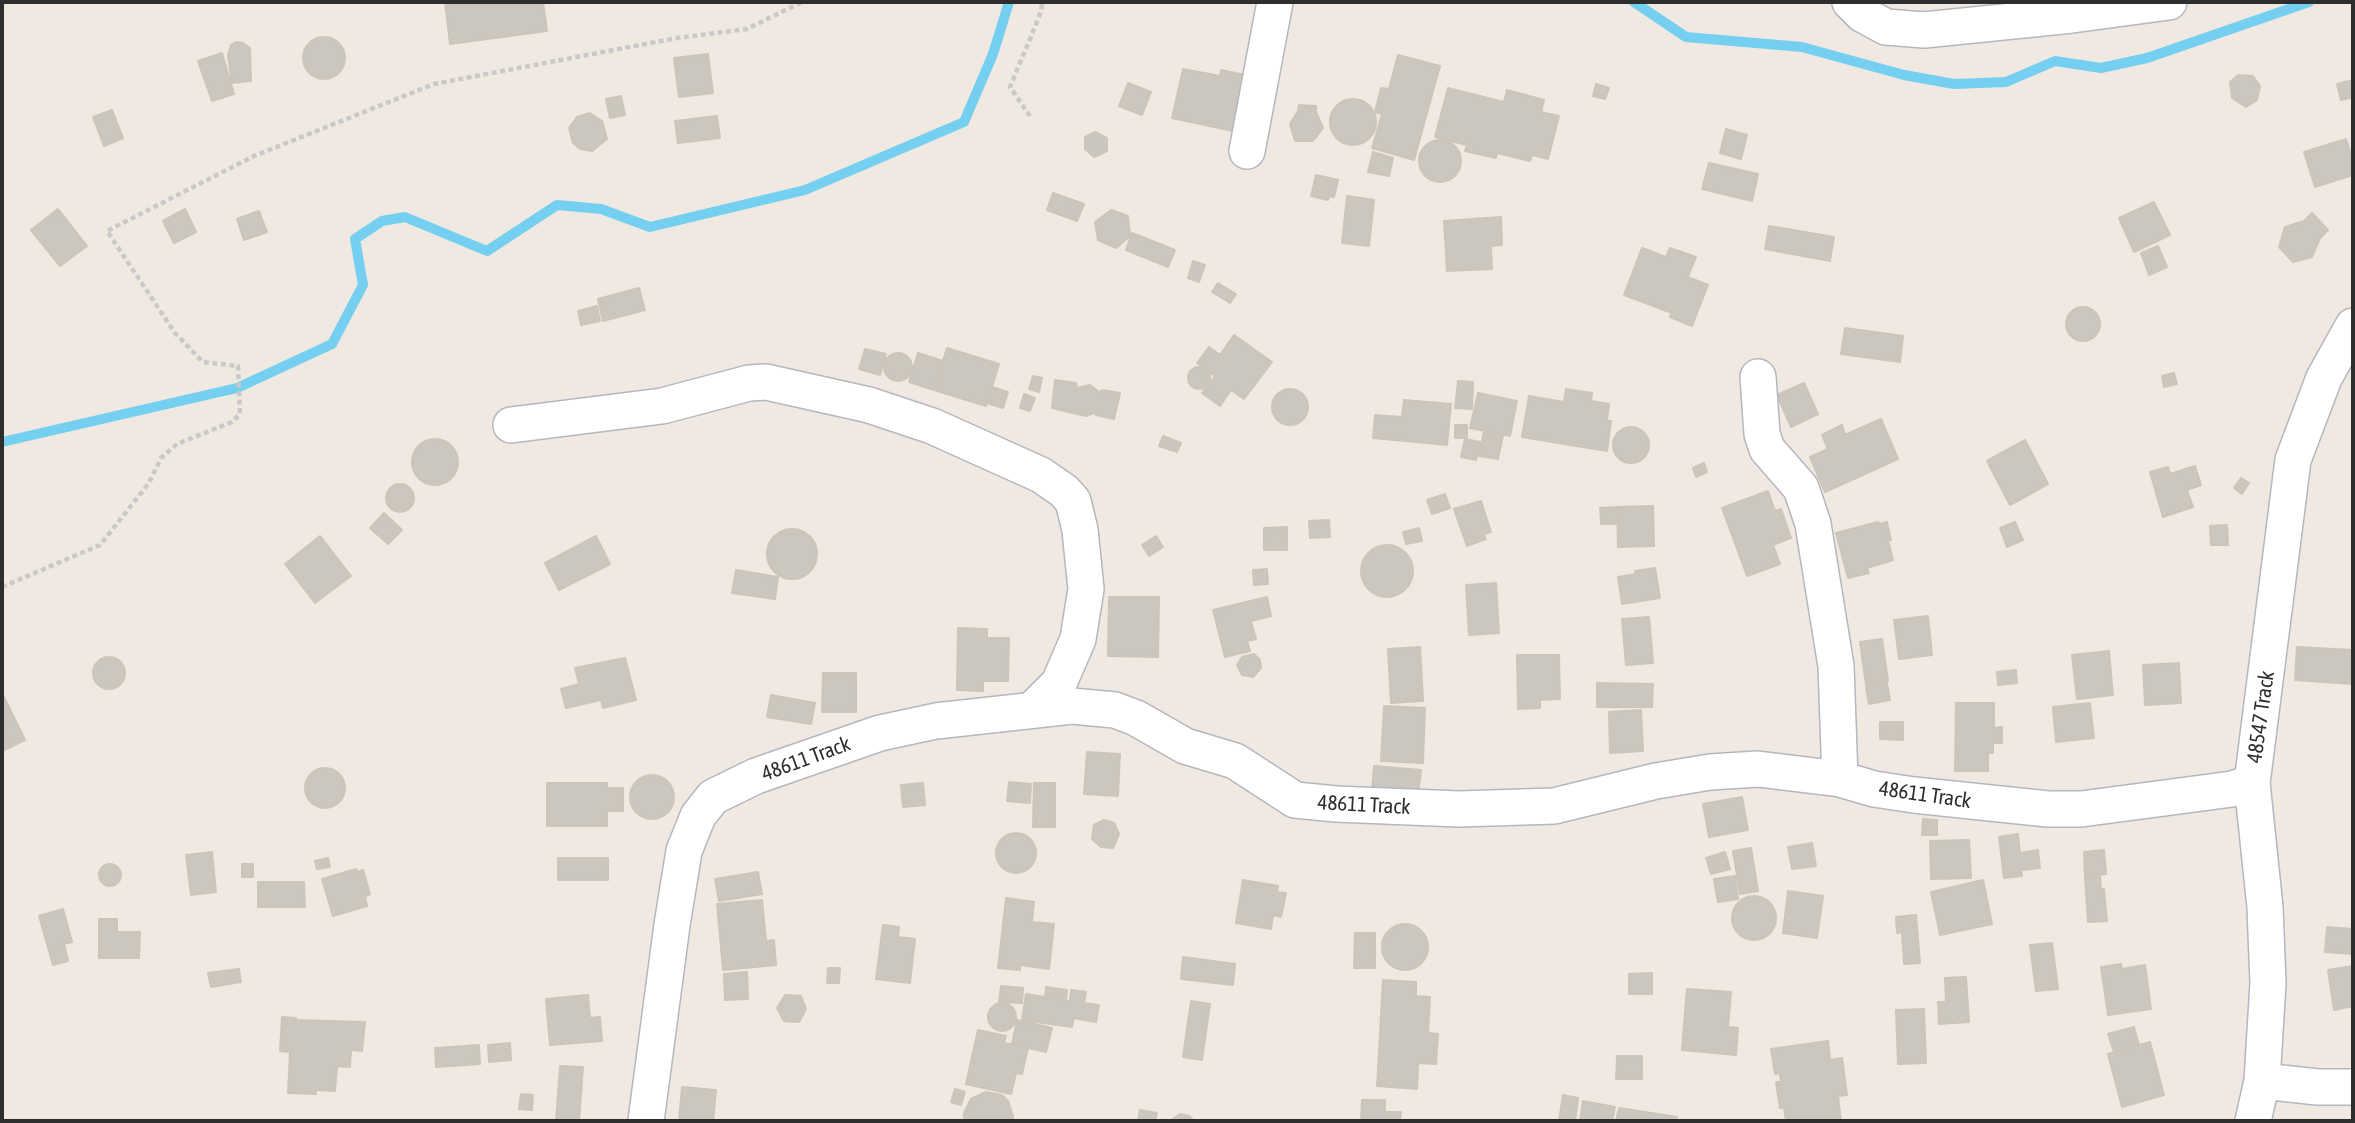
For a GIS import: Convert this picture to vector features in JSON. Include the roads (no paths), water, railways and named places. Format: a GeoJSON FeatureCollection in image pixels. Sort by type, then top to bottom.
{"type":"FeatureCollection","features":[{"type":"Feature","properties":{"kind":"street"},"geometry":{"type":"LineString","coordinates":[[1247,151],[1275,2]]}},
{"type":"Feature","properties":{"kind":"street"},"geometry":{"type":"LineString","coordinates":[[1850,2],[1862,14],[1886,27],[1924,30],[2169,2]]}},
{"type":"Feature","properties":{"kind":"street","name":"48547 Track"},"geometry":{"type":"LineString","coordinates":[[2253,1121],[2262,1081],[2268,983],[2265,908],[2252,783],[2293,460],[2324,378],[2353,326]]}},
{"type":"Feature","properties":{"kind":"street"},"geometry":{"type":"LineString","coordinates":[[1758,377],[1762,434],[1767,449],[1801,488],[1813,524],[1836,666],[1840,779]]}},
{"type":"Feature","properties":{"kind":"street"},"geometry":{"type":"LineString","coordinates":[[511,425],[662,406],[749,383],[766,382],[869,405],[932,426],[1041,475],[1073,501],[1080,530],[1086,589],[1078,639],[1059,683],[1033,709]]}},
{"type":"Feature","properties":{"kind":"street","name":"48611 Track"},"geometry":{"type":"LineString","coordinates":[[646,1121],[684,851],[698,817],[713,797],[756,776],[880,733],[936,720],[1072,705],[1115,710],[1136,718],[1185,746],[1235,761],[1295,800],[1310,802],[1459,809],[1554,806],[1656,781],[1710,772],[1758,769],[1840,779],[1874,789],[1914,795],[2048,809],[2081,809],[2169,798],[2232,789],[2252,783]]}},
{"type":"Feature","properties":{"kind":"street"},"geometry":{"type":"LineString","coordinates":[[2262,1081],[2318,1087],[2353,1087]]}},
{"type":"Feature","properties":{"kind":"waterway"},"geometry":{"type":"LineString","coordinates":[[2,442],[237,388],[332,344],[363,285],[355,239],[382,221],[405,217],[487,251],[557,205],[601,209],[650,227],[805,190],[964,122],[993,54],[1009,2]]}},
{"type":"Feature","properties":{"kind":"waterway"},"geometry":{"type":"LineString","coordinates":[[1634,2],[1686,37],[1802,47],[1904,75],[1954,84],[2006,82],[2055,61],[2101,68],[2147,58],[2309,2]]}}]}
